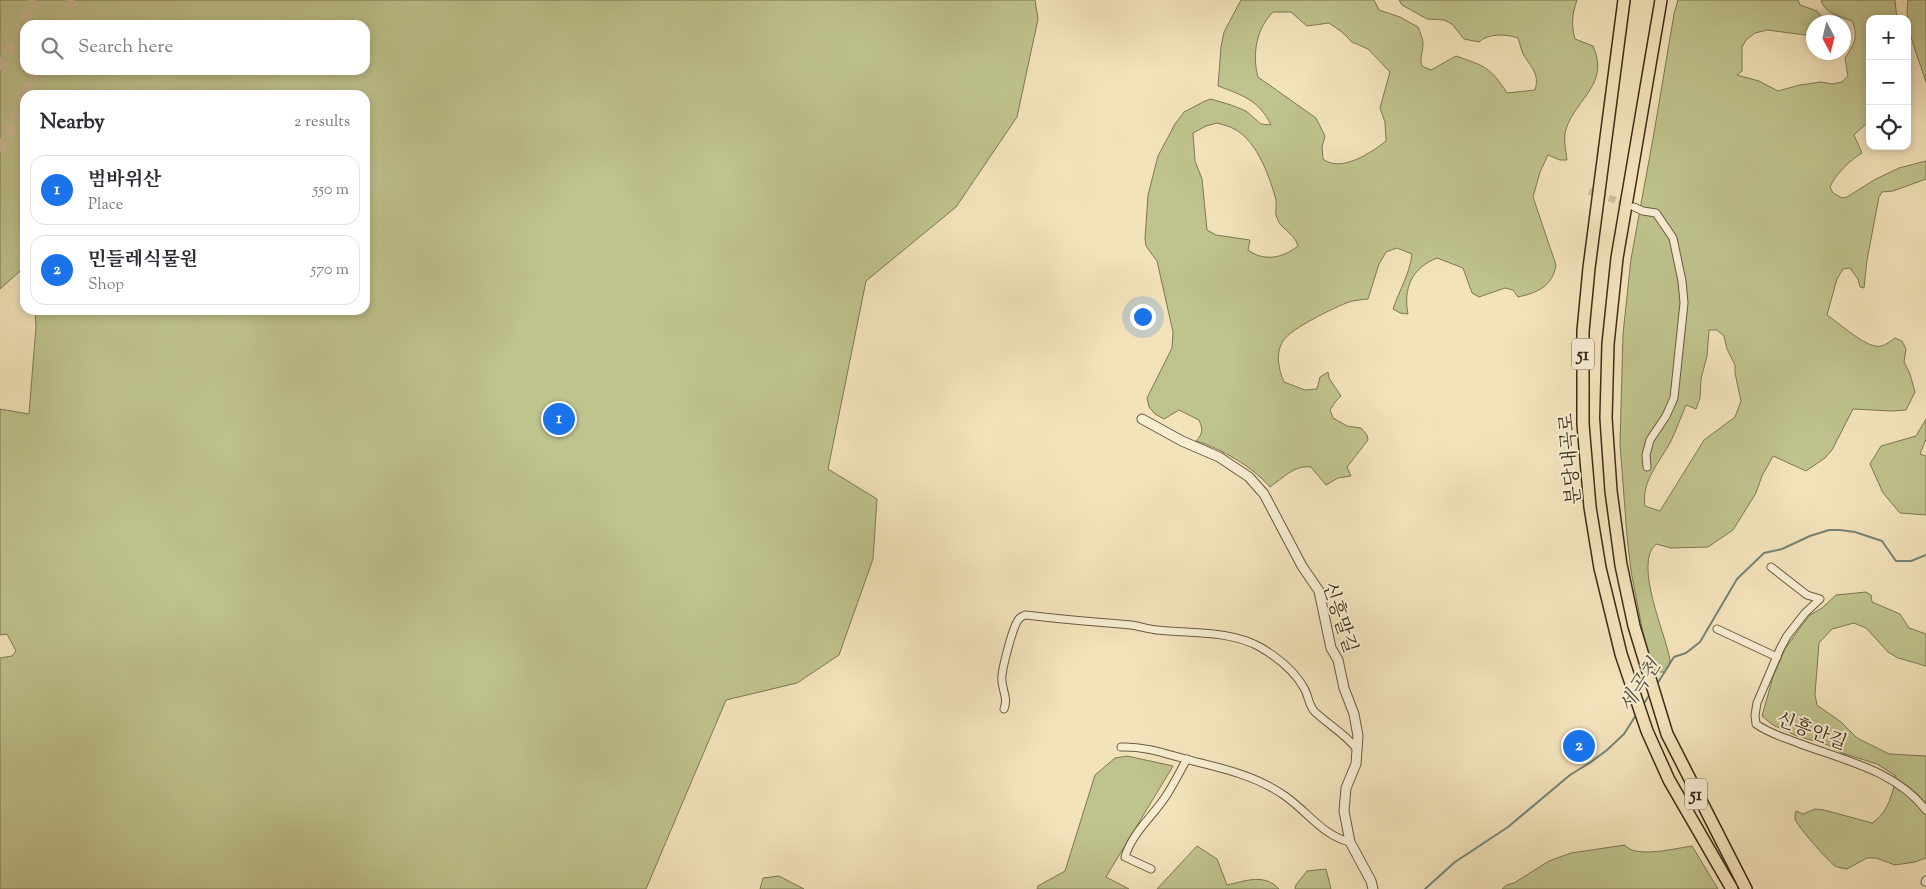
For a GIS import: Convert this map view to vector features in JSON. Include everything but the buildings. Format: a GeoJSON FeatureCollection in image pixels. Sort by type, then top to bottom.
{"type":"FeatureCollection","features":[{"type":"Feature","properties":{"kind":"highway","name":"분당내곡로"},"geometry":{"type":"LineString","coordinates":[[1624,0],[1589,268],[1583,331],[1582,424],[1590,507],[1600,568],[1621,654],[1640,709],[1669,780],[1732,889]]}},
{"type":"Feature","properties":{"kind":"highway","name":"분당내곡로"},"geometry":{"type":"LineString","coordinates":[[1661,0],[1617,258],[1608,344],[1606,418],[1611,491],[1621,565],[1634,626],[1667,734],[1730,860],[1748,889]]}},
{"type":"Feature","properties":{"kind":"street"},"geometry":{"type":"LineString","coordinates":[[1634,207],[1656,213],[1673,238],[1682,281],[1684,303],[1674,398],[1666,416],[1650,440],[1646,454],[1647,467]]}},
{"type":"Feature","properties":{"kind":"street","name":"신흥말길"},"geometry":{"type":"LineString","coordinates":[[1142,419],[1182,441],[1219,457],[1249,477],[1264,494],[1302,566],[1319,591],[1331,648],[1338,660],[1344,688],[1354,714],[1358,736],[1356,764],[1346,788],[1344,811],[1350,842],[1371,881],[1373,889]]}},
{"type":"Feature","properties":{"kind":"street","name":"신흥안길"},"geometry":{"type":"LineString","coordinates":[[1772,567],[1799,590],[1820,599],[1805,613],[1787,636],[1757,702],[1756,724],[1777,736],[1882,774],[1906,790],[1926,810]]}},
{"type":"Feature","properties":{"kind":"street"},"geometry":{"type":"LineString","coordinates":[[1004,709],[1006,695],[1002,676],[1013,631],[1018,620],[1025,615],[1098,624],[1202,633],[1245,641],[1261,648],[1293,673],[1306,690],[1308,701],[1314,711],[1347,736],[1358,749]]}},
{"type":"Feature","properties":{"kind":"street"},"geometry":{"type":"LineString","coordinates":[[1717,629],[1777,657]]}},
{"type":"Feature","properties":{"kind":"street"},"geometry":{"type":"LineString","coordinates":[[1121,747],[1137,747],[1214,765],[1273,788],[1296,804],[1337,839],[1350,842]]}},
{"type":"Feature","properties":{"kind":"street"},"geometry":{"type":"LineString","coordinates":[[1151,869],[1125,857],[1145,823],[1166,797],[1187,759]]}},
{"type":"Feature","properties":{"kind":"green space"},"geometry":{"type":"Polygon","coordinates":[[[0,0],[1035,0],[1038,19],[1017,117],[956,207],[866,281],[828,469],[877,499],[873,559],[839,655],[797,683],[726,700],[646,889],[0,889],[0,658],[12,656],[16,651],[7,634],[0,635],[0,409],[29,414],[35,315],[370,315],[370,90],[20,90],[20,271],[0,289],[0,0]]]}},
{"type":"Feature","properties":{"kind":"green space"},"geometry":{"type":"Polygon","coordinates":[[[1241,0],[1374,0],[1379,10],[1400,17],[1418,27],[1423,42],[1422,66],[1431,70],[1456,56],[1486,68],[1507,93],[1535,90],[1536,75],[1523,54],[1518,38],[1498,35],[1487,37],[1479,42],[1464,39],[1452,24],[1444,20],[1427,19],[1402,5],[1399,0],[1577,0],[1573,20],[1575,39],[1593,46],[1597,59],[1598,70],[1595,81],[1566,129],[1567,160],[1560,160],[1548,155],[1540,172],[1533,197],[1556,265],[1548,283],[1538,291],[1518,297],[1513,290],[1505,288],[1479,297],[1472,293],[1463,268],[1437,258],[1421,267],[1411,280],[1407,296],[1408,314],[1400,313],[1393,309],[1407,275],[1412,254],[1397,248],[1386,252],[1379,264],[1368,299],[1349,302],[1324,313],[1294,331],[1283,341],[1278,357],[1284,382],[1305,390],[1317,389],[1320,377],[1328,372],[1329,378],[1341,396],[1330,410],[1333,418],[1347,426],[1361,428],[1367,435],[1368,440],[1347,467],[1351,476],[1338,478],[1326,485],[1311,467],[1305,467],[1294,470],[1270,487],[1255,472],[1236,459],[1196,441],[1202,431],[1199,420],[1179,410],[1164,419],[1155,414],[1149,407],[1147,398],[1172,348],[1173,332],[1157,261],[1146,246],[1145,239],[1148,195],[1158,156],[1175,124],[1184,112],[1211,99],[1246,111],[1261,124],[1271,125],[1255,104],[1242,96],[1218,86],[1224,32],[1241,0]],[[1273,12],[1259,34],[1255,60],[1258,77],[1316,118],[1325,136],[1322,147],[1323,159],[1330,163],[1347,163],[1364,156],[1386,141],[1385,122],[1380,108],[1390,72],[1368,49],[1352,42],[1329,23],[1307,26],[1291,12],[1273,12]],[[1217,123],[1193,133],[1195,161],[1202,179],[1207,230],[1216,235],[1250,240],[1248,250],[1260,256],[1280,256],[1292,250],[1298,246],[1293,237],[1283,228],[1278,220],[1276,200],[1262,161],[1244,136],[1236,130],[1217,123]]]}},
{"type":"Feature","properties":{"kind":"green space"},"geometry":{"type":"Polygon","coordinates":[[[1678,0],[1798,0],[1800,5],[1817,11],[1820,15],[1806,15],[1806,35],[1767,30],[1755,33],[1746,40],[1742,47],[1742,71],[1737,75],[1759,81],[1778,91],[1821,82],[1832,84],[1842,82],[1848,76],[1845,60],[1851,60],[1851,49],[1855,40],[1851,15],[1836,15],[1829,11],[1821,0],[1895,0],[1897,15],[1866,15],[1866,124],[1854,135],[1862,153],[1843,168],[1830,187],[1833,193],[1842,198],[1847,197],[1874,180],[1899,168],[1926,161],[1926,179],[1893,191],[1882,192],[1879,197],[1867,260],[1864,288],[1860,287],[1858,279],[1850,268],[1843,269],[1837,279],[1827,315],[1853,335],[1869,344],[1881,346],[1895,338],[1902,341],[1906,349],[1904,362],[1910,374],[1915,392],[1906,410],[1853,409],[1832,450],[1825,458],[1806,471],[1773,456],[1762,476],[1756,493],[1733,530],[1708,547],[1671,548],[1656,544],[1650,553],[1648,567],[1653,600],[1670,660],[1668,668],[1664,672],[1653,672],[1631,571],[1620,444],[1623,334],[1631,259],[1678,0]],[[1709,330],[1707,356],[1701,379],[1700,398],[1696,409],[1686,405],[1671,441],[1652,472],[1646,488],[1645,506],[1660,511],[1704,440],[1735,417],[1741,401],[1735,365],[1727,349],[1724,336],[1717,330],[1709,330]]]}},
{"type":"Feature","properties":{"kind":"green space"},"geometry":{"type":"Polygon","coordinates":[[[1908,0],[1926,0],[1926,82],[1911,34],[1911,15],[1907,15],[1908,0]]]}},
{"type":"Feature","properties":{"kind":"green space"},"geometry":{"type":"Polygon","coordinates":[[[1926,419],[1926,439],[1920,454],[1926,456],[1926,515],[1900,513],[1883,493],[1870,464],[1881,446],[1916,436],[1926,419]]]}},
{"type":"Feature","properties":{"kind":"green space"},"geometry":{"type":"Polygon","coordinates":[[[1866,592],[1871,595],[1872,602],[1900,614],[1909,628],[1926,634],[1926,666],[1898,658],[1888,652],[1866,628],[1854,623],[1832,629],[1819,643],[1815,694],[1817,705],[1841,722],[1857,738],[1889,754],[1926,756],[1926,858],[1895,865],[1876,858],[1867,858],[1847,869],[1835,866],[1826,858],[1797,823],[1795,819],[1796,811],[1803,814],[1815,809],[1824,810],[1872,823],[1878,819],[1886,808],[1896,776],[1877,764],[1842,753],[1828,745],[1797,736],[1773,725],[1762,716],[1773,677],[1785,649],[1810,615],[1822,608],[1836,595],[1866,592]]]}},
{"type":"Feature","properties":{"kind":"green space"},"geometry":{"type":"Polygon","coordinates":[[[1127,756],[1173,766],[1106,877],[1129,889],[1037,889],[1038,886],[1065,871],[1095,775],[1115,758],[1127,756]]]}},
{"type":"Feature","properties":{"kind":"green space"},"geometry":{"type":"Polygon","coordinates":[[[1625,845],[1630,849],[1647,852],[1692,846],[1718,889],[1502,889],[1549,861],[1571,853],[1625,845]]]}},
{"type":"Feature","properties":{"kind":"green space"},"geometry":{"type":"Polygon","coordinates":[[[1197,846],[1217,859],[1227,885],[1254,879],[1268,881],[1279,889],[1157,889],[1197,846]]]}},
{"type":"Feature","properties":{"kind":"green space"},"geometry":{"type":"Polygon","coordinates":[[[1326,869],[1331,889],[1295,889],[1307,871],[1326,869]]]}},
{"type":"Feature","properties":{"kind":"green space"},"geometry":{"type":"Polygon","coordinates":[[[779,876],[804,889],[760,889],[763,878],[779,876]]]}},
{"type":"Feature","properties":{"kind":"waterway","name":"세곡천"},"geometry":{"type":"LineString","coordinates":[[1657,684],[1674,657],[1686,653],[1700,642],[1737,579],[1764,553],[1782,549],[1810,536],[1829,530],[1840,530],[1855,532],[1882,541],[1896,561],[1911,561],[1926,555]]}},
{"type":"Feature","properties":{"kind":"waterway","name":"세곡천"},"geometry":{"type":"LineString","coordinates":[[1643,705],[1650,694]]}},
{"type":"Feature","properties":{"kind":"waterway","name":"세곡천"},"geometry":{"type":"LineString","coordinates":[[1425,889],[1455,862],[1508,827],[1570,775],[1607,750],[1624,734],[1636,715]]}},
{"type":"Feature","properties":{"kind":"tunnel"},"geometry":{"type":"LineString","coordinates":[[24,20],[34,0]]}},
{"type":"Feature","properties":{"kind":"tunnel"},"geometry":{"type":"LineString","coordinates":[[63,20],[73,0]]}},
{"type":"Feature","properties":{"kind":"tunnel"},"geometry":{"type":"LineString","coordinates":[[0,70],[20,29]]}},
{"type":"Feature","properties":{"kind":"tunnel"},"geometry":{"type":"LineString","coordinates":[[28,90],[36,75]]}},
{"type":"Feature","properties":{"kind":"tunnel"},"geometry":{"type":"LineString","coordinates":[[0,151],[20,108]]}},
{"type":"Feature","properties":{"kind":"tunnel"},"geometry":{"type":"LineString","coordinates":[[1589,191],[1629,205]]}},
{"type":"Feature","properties":{"kind":"place","name":"범바위산"},"geometry":{"type":"Point","coordinates":[559,419]}},
{"type":"Feature","properties":{"kind":"place","name":"민들레식물원"},"geometry":{"type":"Point","coordinates":[1579,746]}}]}
